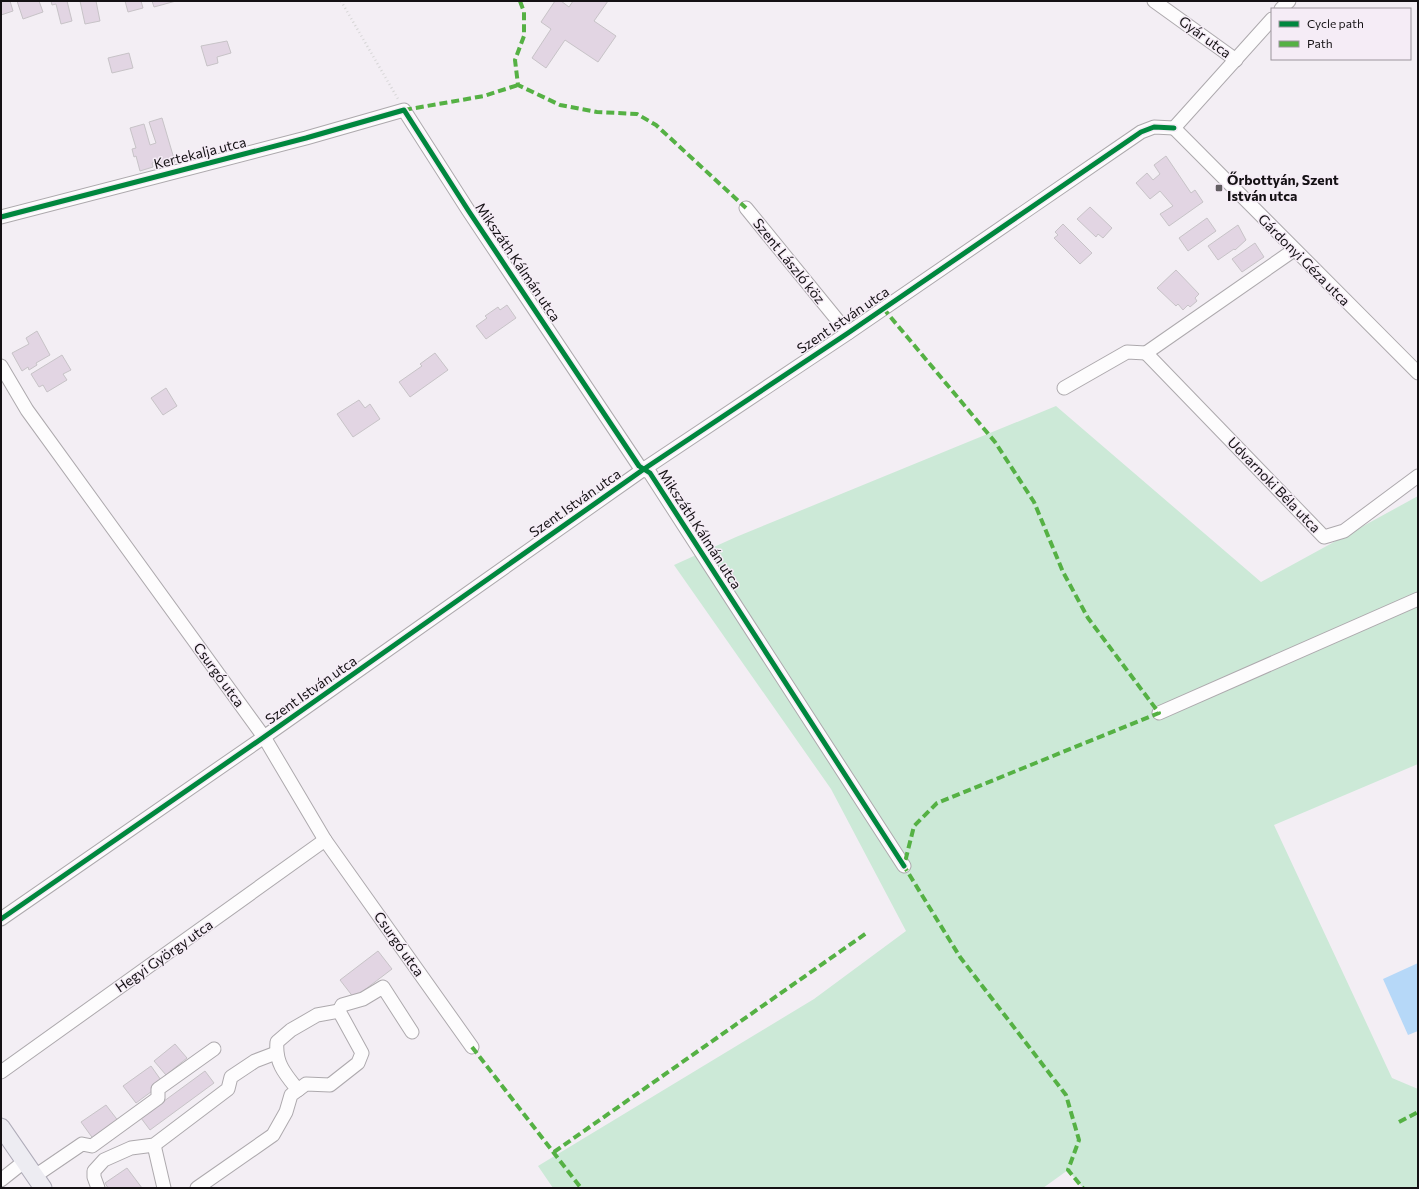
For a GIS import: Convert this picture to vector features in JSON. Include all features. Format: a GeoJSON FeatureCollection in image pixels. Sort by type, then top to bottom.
{"type":"FeatureCollection","features":[{"type":"Feature","properties":{"kind":"main road"},"geometry":{"type":"LineString","coordinates":[[1,1127],[40,1182]]}},
{"type":"Feature","properties":{"kind":"street","name":"Gyár utca"},"geometry":{"type":"LineString","coordinates":[[1154,1],[1236,60]]}},
{"type":"Feature","properties":{"kind":"street"},"geometry":{"type":"LineString","coordinates":[[1174,128],[1271,20]]}},
{"type":"Feature","properties":{"kind":"street","name":"Kertekalja utca"},"geometry":{"type":"LineString","coordinates":[[1,217],[306,138],[404,110]]}},
{"type":"Feature","properties":{"kind":"street","name":"Mikszáth Kálmán utca"},"geometry":{"type":"LineString","coordinates":[[404,110],[639,466],[644,469],[654,480],[904,866]]}},
{"type":"Feature","properties":{"kind":"street","name":"Szent István utca"},"geometry":{"type":"LineString","coordinates":[[1,919],[264,738],[644,469],[1141,132],[1154,127],[1174,128]]}},
{"type":"Feature","properties":{"kind":"street","name":"Gárdonyi Géza utca"},"geometry":{"type":"LineString","coordinates":[[1174,128],[1418,373]]}},
{"type":"Feature","properties":{"kind":"street","name":"Szent László köz"},"geometry":{"type":"LineString","coordinates":[[746,208],[848,332]]}},
{"type":"Feature","properties":{"kind":"street"},"geometry":{"type":"LineString","coordinates":[[1064,388],[1127,352],[1146,353],[1294,250]]}},
{"type":"Feature","properties":{"kind":"street","name":"Udvarnoki Béla utca"},"geometry":{"type":"LineString","coordinates":[[1146,353],[1324,537],[1344,530],[1418,476]]}},
{"type":"Feature","properties":{"kind":"street","name":"Csurgó utca"},"geometry":{"type":"LineString","coordinates":[[1,366],[27,410],[264,738],[326,840],[472,1047]]}},
{"type":"Feature","properties":{"kind":"street"},"geometry":{"type":"LineString","coordinates":[[1159,713],[1418,599]]}},
{"type":"Feature","properties":{"kind":"street","name":"Hegyi György utca"},"geometry":{"type":"LineString","coordinates":[[1,1072],[326,840]]}},
{"type":"Feature","properties":{"kind":"street"},"geometry":{"type":"LineString","coordinates":[[339,1011],[342,1005],[362,1000],[384,987],[412,1032]]}},
{"type":"Feature","properties":{"kind":"street"},"geometry":{"type":"LineString","coordinates":[[298,1090],[280,1068],[276,1053],[277,1042],[291,1030],[317,1015],[339,1011]]}},
{"type":"Feature","properties":{"kind":"street"},"geometry":{"type":"LineString","coordinates":[[197,1188],[273,1135],[286,1112],[291,1095],[306,1084],[330,1085],[358,1063],[362,1053],[339,1011]]}},
{"type":"Feature","properties":{"kind":"street"},"geometry":{"type":"LineString","coordinates":[[40,1182],[82,1144],[92,1146],[158,1098],[158,1090],[214,1049]]}},
{"type":"Feature","properties":{"kind":"street"},"geometry":{"type":"LineString","coordinates":[[98,1188],[94,1177],[94,1171],[104,1160],[131,1148],[154,1145],[228,1089],[231,1077],[256,1061],[276,1053]]}},
{"type":"Feature","properties":{"kind":"street"},"geometry":{"type":"LineString","coordinates":[[154,1145],[164,1188]]}},
{"type":"Feature","properties":{"kind":"street"},"geometry":{"type":"LineString","coordinates":[[1,1180],[25,1161]]}},
{"type":"Feature","properties":{"kind":"path"},"geometry":{"type":"LineString","coordinates":[[341,1],[404,110]]}},
{"type":"Feature","properties":{"kind":"green space"},"geometry":{"type":"Polygon","coordinates":[[[1056,406],[1261,582],[1418,496],[1418,764],[1274,825],[1392,1078],[1418,1089],[1418,1188],[1083,1188],[1068,1170],[1043,1188],[553,1188],[538,1166],[814,999],[906,931],[831,789],[674,565],[736,537],[1056,406]]]}},
{"type":"Feature","properties":{"kind":"water"},"geometry":{"type":"Polygon","coordinates":[[[1418,963],[1418,1031],[1408,1035],[1383,979],[1418,963]]]}},
{"type":"Feature","properties":{"kind":"building"},"geometry":{"type":"Polygon","coordinates":[[[1,1],[10,1],[13,11],[1,15],[1,1]]]}},
{"type":"Feature","properties":{"kind":"building"},"geometry":{"type":"Polygon","coordinates":[[[17,1],[39,1],[43,12],[23,19],[17,1]]]}},
{"type":"Feature","properties":{"kind":"building"},"geometry":{"type":"Polygon","coordinates":[[[51,1],[67,1],[72,21],[61,24],[56,4],[52,5],[51,1]]]}},
{"type":"Feature","properties":{"kind":"building"},"geometry":{"type":"Polygon","coordinates":[[[80,1],[96,1],[100,21],[85,24],[80,1]]]}},
{"type":"Feature","properties":{"kind":"building"},"geometry":{"type":"Polygon","coordinates":[[[125,1],[141,1],[143,8],[128,12],[125,1]]]}},
{"type":"Feature","properties":{"kind":"building"},"geometry":{"type":"Polygon","coordinates":[[[152,1],[176,1],[154,7],[152,1]]]}},
{"type":"Feature","properties":{"kind":"building"},"geometry":{"type":"Polygon","coordinates":[[[555,1],[561,1],[569,7],[573,1],[608,1],[594,21],[616,36],[598,62],[565,40],[546,68],[532,58],[551,29],[541,22],[555,1]]]}},
{"type":"Feature","properties":{"kind":"building"},"geometry":{"type":"Polygon","coordinates":[[[227,41],[231,53],[217,57],[218,63],[207,66],[201,46],[227,41]]]}},
{"type":"Feature","properties":{"kind":"building"},"geometry":{"type":"Polygon","coordinates":[[[129,53],[133,68],[112,73],[108,58],[129,53]]]}},
{"type":"Feature","properties":{"kind":"building"},"geometry":{"type":"Polygon","coordinates":[[[162,118],[175,162],[162,166],[160,161],[152,163],[153,167],[140,171],[136,156],[134,157],[132,149],[136,148],[130,128],[144,124],[150,145],[156,143],[149,122],[162,118]]]}},
{"type":"Feature","properties":{"kind":"building"},"geometry":{"type":"Polygon","coordinates":[[[1166,156],[1191,193],[1195,190],[1203,202],[1169,226],[1160,214],[1173,206],[1160,191],[1150,199],[1136,183],[1147,173],[1153,180],[1160,174],[1154,165],[1166,156]]]}},
{"type":"Feature","properties":{"kind":"building"},"geometry":{"type":"Polygon","coordinates":[[[1090,207],[1112,228],[1103,238],[1098,234],[1096,237],[1077,219],[1090,207]]]}},
{"type":"Feature","properties":{"kind":"building"},"geometry":{"type":"Polygon","coordinates":[[[1207,218],[1216,231],[1188,251],[1179,238],[1207,218]]]}},
{"type":"Feature","properties":{"kind":"building"},"geometry":{"type":"Polygon","coordinates":[[[1063,224],[1092,253],[1080,264],[1054,238],[1058,235],[1055,232],[1063,224]]]}},
{"type":"Feature","properties":{"kind":"building"},"geometry":{"type":"Polygon","coordinates":[[[1238,225],[1246,240],[1235,250],[1234,249],[1218,260],[1208,246],[1238,225]]]}},
{"type":"Feature","properties":{"kind":"building"},"geometry":{"type":"Polygon","coordinates":[[[1255,243],[1264,257],[1242,272],[1232,259],[1255,243]]]}},
{"type":"Feature","properties":{"kind":"building"},"geometry":{"type":"Polygon","coordinates":[[[1176,270],[1199,294],[1195,298],[1197,301],[1190,307],[1188,305],[1183,310],[1178,304],[1176,306],[1157,288],[1176,270]]]}},
{"type":"Feature","properties":{"kind":"building"},"geometry":{"type":"Polygon","coordinates":[[[507,305],[516,318],[486,339],[476,326],[487,318],[485,316],[498,307],[500,310],[507,305]]]}},
{"type":"Feature","properties":{"kind":"building"},"geometry":{"type":"Polygon","coordinates":[[[37,331],[50,355],[36,363],[37,365],[29,370],[28,367],[22,371],[12,353],[29,344],[26,338],[37,331]]]}},
{"type":"Feature","properties":{"kind":"building"},"geometry":{"type":"Polygon","coordinates":[[[435,353],[448,370],[410,397],[399,382],[422,366],[420,364],[435,353]]]}},
{"type":"Feature","properties":{"kind":"building"},"geometry":{"type":"Polygon","coordinates":[[[62,355],[71,370],[63,374],[67,380],[47,392],[43,385],[39,387],[31,374],[62,355]]]}},
{"type":"Feature","properties":{"kind":"building"},"geometry":{"type":"Polygon","coordinates":[[[166,388],[177,406],[163,415],[151,398],[166,388]]]}},
{"type":"Feature","properties":{"kind":"building"},"geometry":{"type":"Polygon","coordinates":[[[359,400],[365,408],[370,404],[380,419],[353,437],[337,414],[359,400]]]}},
{"type":"Feature","properties":{"kind":"building"},"geometry":{"type":"Polygon","coordinates":[[[378,951],[392,969],[354,998],[340,980],[378,951]]]}},
{"type":"Feature","properties":{"kind":"building"},"geometry":{"type":"Polygon","coordinates":[[[175,1044],[187,1058],[166,1075],[154,1061],[175,1044]]]}},
{"type":"Feature","properties":{"kind":"building"},"geometry":{"type":"Polygon","coordinates":[[[151,1066],[163,1083],[136,1103],[123,1086],[151,1066]]]}},
{"type":"Feature","properties":{"kind":"building"},"geometry":{"type":"Polygon","coordinates":[[[205,1071],[214,1083],[150,1130],[141,1118],[205,1071]]]}},
{"type":"Feature","properties":{"kind":"building"},"geometry":{"type":"Polygon","coordinates":[[[106,1105],[119,1122],[94,1140],[81,1122],[106,1105]]]}},
{"type":"Feature","properties":{"kind":"building"},"geometry":{"type":"Polygon","coordinates":[[[127,1168],[142,1188],[108,1188],[105,1183],[127,1168]]]}},
{"type":"Feature","properties":{"kind":"marked path"},"geometry":{"type":"LineString","coordinates":[[520,1],[524,12],[524,36],[515,60],[518,85],[560,105],[597,112],[637,114],[656,125],[746,208]]}},
{"type":"Feature","properties":{"kind":"marked path"},"geometry":{"type":"LineString","coordinates":[[404,110],[484,96],[518,85]]}},
{"type":"Feature","properties":{"kind":"marked path"},"geometry":{"type":"LineString","coordinates":[[883,308],[995,442],[1034,502],[1063,572],[1088,618],[1159,713],[937,803],[914,826],[904,866],[960,957],[1066,1095],[1079,1140],[1068,1170],[1083,1188]]}},
{"type":"Feature","properties":{"kind":"marked path"},"geometry":{"type":"LineString","coordinates":[[554,1152],[868,932]]}},
{"type":"Feature","properties":{"kind":"marked path"},"geometry":{"type":"LineString","coordinates":[[472,1047],[581,1188]]}},
{"type":"Feature","properties":{"kind":"marked path"},"geometry":{"type":"LineString","coordinates":[[1399,1122],[1418,1112]]}},
{"type":"Feature","properties":{"kind":"cycle path"},"geometry":{"type":"LineString","coordinates":[[1,217],[306,138],[404,110],[468,210],[639,466],[650,473],[904,866]]}},
{"type":"Feature","properties":{"kind":"cycle path"},"geometry":{"type":"LineString","coordinates":[[1,919],[264,737],[644,469],[848,333],[1141,132],[1154,127],[1174,128]]}},
{"type":"Feature","properties":{"kind":"place","name":"Őrbottyán, Szent István utca"},"geometry":{"type":"Point","coordinates":[1219,188]}}]}
